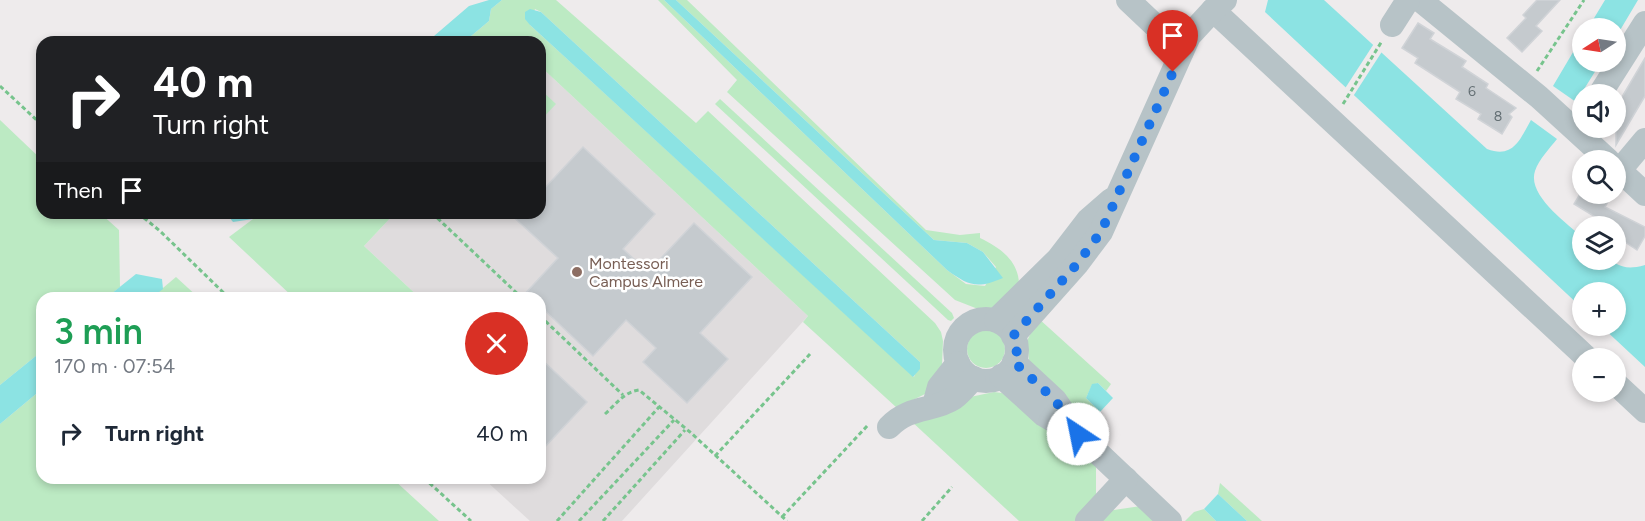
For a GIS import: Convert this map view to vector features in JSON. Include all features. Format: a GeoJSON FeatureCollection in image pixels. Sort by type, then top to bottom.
{"type":"FeatureCollection","features":[{"type":"Feature","properties":{"kind":"street"},"geometry":{"type":"LineString","coordinates":[[1128,0],[1182,51]]}},
{"type":"Feature","properties":{"kind":"street"},"geometry":{"type":"LineString","coordinates":[[1389,30],[1408,0]]}},
{"type":"Feature","properties":{"kind":"street"},"geometry":{"type":"LineString","coordinates":[[1420,0],[1572,124]]}},
{"type":"Feature","properties":{"kind":"street"},"geometry":{"type":"LineString","coordinates":[[1005,328],[1088,220],[1118,195],[1189,36],[1219,5],[1577,348]]}},
{"type":"Feature","properties":{"kind":"street"},"geometry":{"type":"LineString","coordinates":[[1606,84],[1645,23]]}},
{"type":"Feature","properties":{"kind":"street"},"geometry":{"type":"LineString","coordinates":[[1587,138],[1598,150]]}},
{"type":"Feature","properties":{"kind":"street"},"geometry":{"type":"LineString","coordinates":[[1626,156],[1645,140]]}},
{"type":"Feature","properties":{"kind":"street"},"geometry":{"type":"LineString","coordinates":[[1626,177],[1645,194]]}},
{"type":"Feature","properties":{"kind":"street"},"geometry":{"type":"LineString","coordinates":[[984,319],[1005,328],[1017,353],[1008,369],[988,380],[966,370],[956,345],[962,330],[973,322],[984,319]]}},
{"type":"Feature","properties":{"kind":"street"},"geometry":{"type":"LineString","coordinates":[[1008,369],[1055,400],[1078,434],[1170,521]]}},
{"type":"Feature","properties":{"kind":"street"},"geometry":{"type":"LineString","coordinates":[[879,425],[934,405],[939,387],[966,370]]}},
{"type":"Feature","properties":{"kind":"street"},"geometry":{"type":"LineString","coordinates":[[1626,393],[1645,411]]}},
{"type":"Feature","properties":{"kind":"street"},"geometry":{"type":"LineString","coordinates":[[1087,521],[1126,479]]}},
{"type":"Feature","properties":{"kind":"path"},"geometry":{"type":"LineString","coordinates":[[1533,92],[1584,0]]}},
{"type":"Feature","properties":{"kind":"path"},"geometry":{"type":"LineString","coordinates":[[1346,98],[1389,30]]}},
{"type":"Feature","properties":{"kind":"path"},"geometry":{"type":"LineString","coordinates":[[0,86],[36,119]]}},
{"type":"Feature","properties":{"kind":"path"},"geometry":{"type":"LineString","coordinates":[[145,219],[223,292]]}},
{"type":"Feature","properties":{"kind":"path"},"geometry":{"type":"LineString","coordinates":[[438,219],[516,292]]}},
{"type":"Feature","properties":{"kind":"path"},"geometry":{"type":"LineString","coordinates":[[546,322],[624,396]]}},
{"type":"Feature","properties":{"kind":"path"},"geometry":{"type":"LineString","coordinates":[[715,456],[810,354]]}},
{"type":"Feature","properties":{"kind":"path"},"geometry":{"type":"LineString","coordinates":[[605,414],[631,391],[639,390],[787,521]]}},
{"type":"Feature","properties":{"kind":"path"},"geometry":{"type":"LineString","coordinates":[[557,521],[659,407]]}},
{"type":"Feature","properties":{"kind":"path"},"geometry":{"type":"LineString","coordinates":[[579,521],[674,420]]}},
{"type":"Feature","properties":{"kind":"path"},"geometry":{"type":"LineString","coordinates":[[782,517],[879,425]]}},
{"type":"Feature","properties":{"kind":"path"},"geometry":{"type":"LineString","coordinates":[[603,521],[686,430]]}},
{"type":"Feature","properties":{"kind":"path"},"geometry":{"type":"LineString","coordinates":[[431,484],[471,521]]}},
{"type":"Feature","properties":{"kind":"path"},"geometry":{"type":"LineString","coordinates":[[922,521],[952,487]]}},
{"type":"Feature","properties":{"kind":"shaded area","name":"Montessori Campus Almere"},"geometry":{"type":"Polygon","coordinates":[[[546,72],[808,316],[622,521],[530,521],[489,484],[546,484],[546,292],[414,292],[364,246],[389,219],[546,219],[546,72]]]}},
{"type":"Feature","properties":{"kind":"green space"},"geometry":{"type":"Polygon","coordinates":[[[502,0],[556,0],[696,123],[708,111],[935,323],[941,332],[943,341],[942,365],[927,393],[897,408],[803,322],[808,316],[546,72],[546,40],[914,377],[920,362],[541,12],[535,9],[530,25],[542,36],[471,36],[489,21],[491,9],[502,0]]]}},
{"type":"Feature","properties":{"kind":"green space"},"geometry":{"type":"Polygon","coordinates":[[[658,0],[664,0],[947,270],[966,284],[985,286],[996,267],[983,252],[967,243],[934,240],[676,0],[687,0],[926,230],[960,235],[980,233],[980,238],[1000,250],[1011,261],[1019,283],[995,308],[978,309],[955,300],[727,92],[737,80],[658,0]]]}},
{"type":"Feature","properties":{"kind":"green space"},"geometry":{"type":"Polygon","coordinates":[[[546,95],[556,104],[546,115],[546,95]]]}},
{"type":"Feature","properties":{"kind":"green space"},"geometry":{"type":"Polygon","coordinates":[[[720,99],[952,313],[954,318],[951,321],[948,320],[715,104],[720,99]]]}},
{"type":"Feature","properties":{"kind":"green space"},"geometry":{"type":"Polygon","coordinates":[[[0,120],[36,154],[36,219],[107,219],[119,230],[120,287],[114,292],[36,292],[36,356],[0,385],[0,120]]]}},
{"type":"Feature","properties":{"kind":"green space"},"geometry":{"type":"Polygon","coordinates":[[[253,219],[389,219],[364,246],[414,292],[288,292],[229,237],[253,219]]]}},
{"type":"Feature","properties":{"kind":"green space"},"geometry":{"type":"Polygon","coordinates":[[[176,277],[192,292],[158,292],[176,277]]]}},
{"type":"Feature","properties":{"kind":"green space"},"geometry":{"type":"Polygon","coordinates":[[[1038,318],[1111,384],[1106,391],[1098,383],[1092,385],[1086,398],[1100,412],[1086,430],[1029,360],[1027,341],[1038,318]]]}},
{"type":"Feature","properties":{"kind":"green space"},"geometry":{"type":"Polygon","coordinates":[[[986,330],[999,336],[1005,349],[999,362],[986,368],[973,362],[967,349],[973,336],[986,330]]]}},
{"type":"Feature","properties":{"kind":"green space"},"geometry":{"type":"Polygon","coordinates":[[[994,392],[1002,393],[1071,442],[1096,465],[1096,500],[1077,521],[1019,521],[910,420],[970,397],[994,392]]]}},
{"type":"Feature","properties":{"kind":"green space"},"geometry":{"type":"Polygon","coordinates":[[[36,394],[36,484],[398,484],[439,521],[0,521],[0,424],[36,394]]]}},
{"type":"Feature","properties":{"kind":"green space"},"geometry":{"type":"Polygon","coordinates":[[[1220,483],[1262,521],[1247,521],[1218,494],[1220,483]]]}},
{"type":"Feature","properties":{"kind":"green space"},"geometry":{"type":"Polygon","coordinates":[[[1141,506],[1157,521],[1098,521],[1107,511],[1141,506]]]}},
{"type":"Feature","properties":{"kind":"green space"},"geometry":{"type":"Polygon","coordinates":[[[1204,509],[1216,521],[1185,521],[1194,512],[1204,509]]]}},
{"type":"Feature","properties":{"kind":"water"},"geometry":{"type":"Polygon","coordinates":[[[489,0],[502,0],[491,9],[489,21],[471,36],[434,36],[469,6],[489,0]]]}},
{"type":"Feature","properties":{"kind":"water"},"geometry":{"type":"Polygon","coordinates":[[[664,0],[676,0],[934,240],[967,243],[983,252],[1003,278],[986,284],[973,284],[961,280],[947,270],[664,0]]]}},
{"type":"Feature","properties":{"kind":"water"},"geometry":{"type":"Polygon","coordinates":[[[1268,0],[1324,0],[1487,149],[1504,151],[1510,149],[1519,140],[1531,120],[1557,139],[1542,158],[1535,171],[1534,180],[1542,198],[1572,228],[1572,270],[1626,270],[1626,267],[1645,265],[1645,367],[1612,336],[1626,336],[1626,282],[1572,282],[1572,299],[1265,12],[1268,0]]]}},
{"type":"Feature","properties":{"kind":"water"},"geometry":{"type":"Polygon","coordinates":[[[1605,0],[1638,0],[1626,20],[1626,18],[1594,18],[1605,0]]]}},
{"type":"Feature","properties":{"kind":"water"},"geometry":{"type":"Polygon","coordinates":[[[530,9],[541,12],[920,362],[920,369],[913,377],[546,40],[546,36],[542,36],[530,25],[525,19],[525,12],[530,9]]]}},
{"type":"Feature","properties":{"kind":"water"},"geometry":{"type":"Polygon","coordinates":[[[1572,54],[1572,72],[1595,72],[1587,84],[1572,84],[1572,99],[1553,86],[1572,54]]]}},
{"type":"Feature","properties":{"kind":"water"},"geometry":{"type":"Polygon","coordinates":[[[231,219],[253,219],[233,222],[231,219]]]}},
{"type":"Feature","properties":{"kind":"water"},"geometry":{"type":"Polygon","coordinates":[[[136,274],[162,279],[163,289],[159,292],[114,292],[136,274]]]}},
{"type":"Feature","properties":{"kind":"water"},"geometry":{"type":"Polygon","coordinates":[[[36,356],[36,394],[0,424],[0,385],[36,356]]]}},
{"type":"Feature","properties":{"kind":"water"},"geometry":{"type":"Polygon","coordinates":[[[1098,383],[1113,398],[1100,412],[1086,398],[1092,384],[1098,383]]]}},
{"type":"Feature","properties":{"kind":"water"},"geometry":{"type":"Polygon","coordinates":[[[1218,494],[1247,521],[1216,521],[1204,509],[1218,494]]]}},
{"type":"Feature","properties":{"kind":"pier"},"geometry":{"type":"Polygon","coordinates":[[[1375,42],[1383,50],[1352,98],[1344,90],[1375,42]]]}},
{"type":"Feature","properties":{"kind":"building"},"geometry":{"type":"Polygon","coordinates":[[[1537,0],[1560,0],[1536,26],[1542,31],[1522,52],[1507,38],[1526,18],[1523,15],[1537,0]]]}},
{"type":"Feature","properties":{"kind":"building"},"geometry":{"type":"Polygon","coordinates":[[[1418,23],[1434,33],[1430,39],[1466,61],[1462,67],[1488,84],[1486,88],[1516,108],[1509,114],[1512,117],[1502,134],[1478,119],[1481,114],[1456,99],[1460,92],[1415,63],[1418,58],[1402,48],[1418,23]]]}},
{"type":"Feature","properties":{"kind":"building"},"geometry":{"type":"Polygon","coordinates":[[[1645,58],[1645,96],[1626,128],[1626,90],[1645,58]]]}},
{"type":"Feature","properties":{"kind":"building"},"geometry":{"type":"Polygon","coordinates":[[[583,147],[655,214],[623,249],[648,272],[694,223],[752,277],[700,333],[728,359],[687,403],[643,362],[656,348],[626,320],[593,356],[546,312],[546,292],[527,292],[558,258],[516,219],[546,219],[546,187],[583,147]]]}},
{"type":"Feature","properties":{"kind":"building"},"geometry":{"type":"Polygon","coordinates":[[[1574,204],[1607,204],[1605,207],[1623,216],[1594,216],[1574,204]]]}},
{"type":"Feature","properties":{"kind":"building"},"geometry":{"type":"Polygon","coordinates":[[[1626,218],[1645,227],[1645,236],[1637,250],[1626,243],[1626,218]]]}},
{"type":"Feature","properties":{"kind":"building"},"geometry":{"type":"Polygon","coordinates":[[[546,364],[587,402],[546,446],[546,364]]]}},
{"type":"Feature","properties":{"kind":"place","name":"Montessori Campus Almere"},"geometry":{"type":"Point","coordinates":[577,272]}},
{"type":"Feature","properties":{"kind":"route"},"geometry":{"type":"LineString","coordinates":[[1078,434],[1055,400],[1014,362],[1017,353],[1013,336],[1077,264],[1101,232],[1173,72]]}}]}
